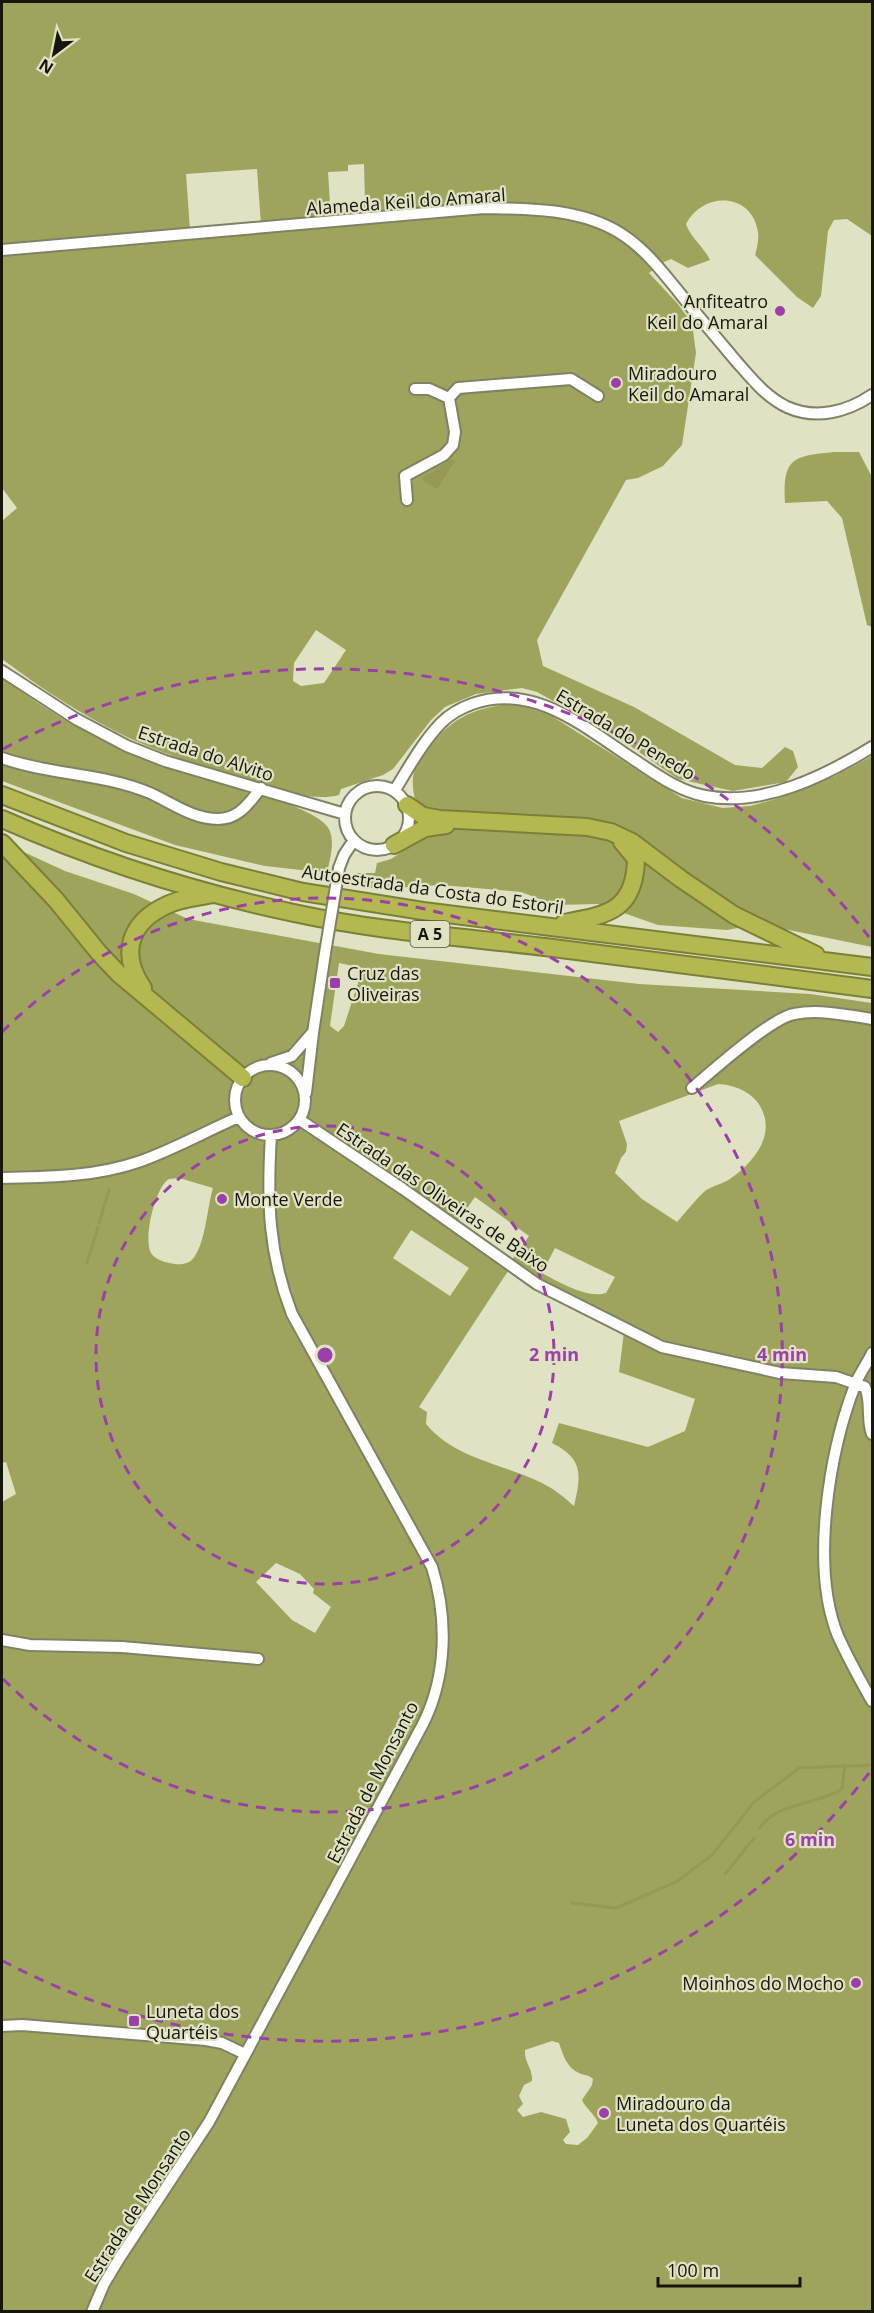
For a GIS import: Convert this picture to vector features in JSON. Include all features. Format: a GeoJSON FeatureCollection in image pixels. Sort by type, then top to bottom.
{"type":"FeatureCollection","features":[{"type":"Feature","properties":{"kind":"highway","name":"Autoestrada da Costa do Estoril"},"geometry":{"type":"LineString","coordinates":[[2,795],[126,843],[221,872],[303,892],[423,911],[873,967]]}},
{"type":"Feature","properties":{"kind":"highway"},"geometry":{"type":"LineString","coordinates":[[407,805],[423,816],[440,819],[587,826],[612,832],[632,842],[734,915],[828,961]]}},
{"type":"Feature","properties":{"kind":"highway","name":"A 5"},"geometry":{"type":"LineString","coordinates":[[2,819],[118,865],[215,894],[295,914],[419,933],[557,948],[873,989]]}},
{"type":"Feature","properties":{"kind":"highway"},"geometry":{"type":"LineString","coordinates":[[394,845],[424,828],[443,825],[585,831],[610,836],[626,844],[636,859],[636,874],[629,895],[613,911],[550,926]]}},
{"type":"Feature","properties":{"kind":"highway"},"geometry":{"type":"LineString","coordinates":[[2,843],[56,900],[119,974],[243,1078]]}},
{"type":"Feature","properties":{"kind":"highway"},"geometry":{"type":"LineString","coordinates":[[150,999],[133,975],[130,963],[132,938],[137,928],[148,916],[169,903],[215,894]]}},
{"type":"Feature","properties":{"kind":"street","name":"Alameda Keil do Amaral"},"geometry":{"type":"LineString","coordinates":[[2,250],[483,208],[548,211],[587,218],[609,227],[633,242],[657,266],[763,391],[785,406],[811,413],[831,413],[862,402],[873,395]]}},
{"type":"Feature","properties":{"kind":"street"},"geometry":{"type":"LineString","coordinates":[[449,398],[458,388],[571,379],[598,396]]}},
{"type":"Feature","properties":{"kind":"street"},"geometry":{"type":"LineString","coordinates":[[415,389],[429,389],[449,398]]}},
{"type":"Feature","properties":{"kind":"street"},"geometry":{"type":"LineString","coordinates":[[418,492],[407,500],[405,476],[444,455],[453,445],[454,432],[449,398]]}},
{"type":"Feature","properties":{"kind":"street","name":"Estrada do Alvito"},"geometry":{"type":"LineString","coordinates":[[2,671],[76,719],[127,746],[165,761],[345,814]]}},
{"type":"Feature","properties":{"kind":"street","name":"Estrada do Penedo"},"geometry":{"type":"LineString","coordinates":[[394,790],[424,744],[443,721],[465,707],[486,699],[506,696],[543,704],[563,714],[672,785],[704,796],[731,800],[757,796],[806,781],[848,762],[873,747]]}},
{"type":"Feature","properties":{"kind":"street"},"geometry":{"type":"LineString","coordinates":[[2,758],[113,781],[150,793],[174,806],[206,818],[231,817],[244,810],[261,788]]}},
{"type":"Feature","properties":{"kind":"street"},"geometry":{"type":"LineString","coordinates":[[382,786],[394,790],[407,805],[410,818],[407,831],[394,845],[376,850],[364,847],[354,840],[346,825],[345,814],[349,802],[363,789],[382,786]]}},
{"type":"Feature","properties":{"kind":"street"},"geometry":{"type":"LineString","coordinates":[[313,1032],[292,1056],[253,1069],[243,1078],[235,1097],[239,1117],[253,1131],[271,1136],[290,1130],[300,1120],[306,1102],[313,1032],[339,868],[354,840]]}},
{"type":"Feature","properties":{"kind":"street"},"geometry":{"type":"LineString","coordinates":[[692,1088],[738,1050],[785,1016],[815,1012],[873,1019]]}},
{"type":"Feature","properties":{"kind":"street"},"geometry":{"type":"LineString","coordinates":[[266,1065],[283,1067],[291,1072],[302,1085],[306,1102]]}},
{"type":"Feature","properties":{"kind":"street"},"geometry":{"type":"LineString","coordinates":[[2,1178],[65,1176],[139,1162],[239,1117]]}},
{"type":"Feature","properties":{"kind":"street","name":"Estrada das Oliveiras de Baixo"},"geometry":{"type":"LineString","coordinates":[[300,1120],[403,1189],[537,1284],[662,1347],[780,1373],[827,1376],[855,1384]]}},
{"type":"Feature","properties":{"kind":"street","name":"Estrada de Monsanto"},"geometry":{"type":"LineString","coordinates":[[93,2312],[109,2276],[194,2148],[425,1719],[439,1676],[443,1648],[441,1608],[432,1567],[291,1314],[281,1286],[273,1256],[268,1204],[271,1136]]}},
{"type":"Feature","properties":{"kind":"street"},"geometry":{"type":"LineString","coordinates":[[873,1353],[855,1384],[832,1468],[825,1522],[825,1565],[829,1602],[838,1635],[873,1701]]}},
{"type":"Feature","properties":{"kind":"street"},"geometry":{"type":"LineString","coordinates":[[855,1384],[865,1387],[868,1393],[870,1428],[873,1434]]}},
{"type":"Feature","properties":{"kind":"street"},"geometry":{"type":"LineString","coordinates":[[2,1640],[30,1645],[122,1647],[258,1659]]}},
{"type":"Feature","properties":{"kind":"street"},"geometry":{"type":"LineString","coordinates":[[2,2026],[33,2026],[206,2040],[222,2043],[245,2054]]}},
{"type":"Feature","properties":{"kind":"shaded area"},"geometry":{"type":"Polygon","coordinates":[[[2,2],[872,2],[872,236],[847,219],[834,220],[828,231],[821,296],[813,308],[797,297],[755,255],[758,232],[754,219],[747,209],[737,203],[715,201],[694,213],[686,224],[710,260],[688,268],[671,259],[649,273],[692,323],[696,353],[682,445],[663,466],[638,478],[626,480],[537,640],[543,666],[634,707],[735,765],[762,768],[785,747],[793,751],[798,767],[786,782],[733,791],[678,779],[616,736],[537,692],[522,688],[476,694],[445,707],[431,720],[393,769],[383,775],[341,789],[339,795],[329,797],[291,792],[162,752],[112,730],[79,711],[2,659],[2,521],[17,508],[2,488],[2,2]],[[364,164],[348,165],[348,171],[328,172],[330,203],[365,202],[364,164]],[[257,169],[186,174],[190,230],[261,225],[257,169]],[[316,630],[294,663],[293,681],[301,686],[324,683],[346,650],[316,630]]]}},
{"type":"Feature","properties":{"kind":"shaded area"},"geometry":{"type":"Polygon","coordinates":[[[859,452],[872,477],[872,627],[867,625],[842,518],[827,501],[785,503],[786,476],[793,462],[809,455],[859,452]]]}},
{"type":"Feature","properties":{"kind":"shaded area"},"geometry":{"type":"Polygon","coordinates":[[[452,459],[455,461],[437,489],[421,479],[452,459]]]}},
{"type":"Feature","properties":{"kind":"shaded area"},"geometry":{"type":"Polygon","coordinates":[[[2,677],[62,718],[112,745],[171,769],[265,796],[316,817],[326,825],[331,835],[332,848],[327,873],[265,866],[175,845],[2,781],[2,677]]]}},
{"type":"Feature","properties":{"kind":"shaded area"},"geometry":{"type":"Polygon","coordinates":[[[515,703],[550,715],[682,798],[723,808],[750,806],[779,798],[835,776],[872,756],[872,947],[760,924],[727,930],[658,925],[598,904],[556,905],[521,892],[441,885],[377,889],[354,884],[355,873],[375,873],[377,863],[391,859],[427,836],[415,799],[413,777],[418,764],[434,741],[464,716],[487,708],[515,703]]]}},
{"type":"Feature","properties":{"kind":"shaded area"},"geometry":{"type":"Polygon","coordinates":[[[2,842],[65,871],[134,894],[188,919],[379,954],[639,984],[810,994],[872,1003],[872,2311],[2,2311],[2,1502],[16,1494],[6,1462],[2,1463],[2,842]],[[339,963],[330,1026],[338,1032],[344,1026],[363,968],[339,963]],[[718,1084],[619,1121],[627,1144],[626,1152],[615,1173],[642,1199],[677,1222],[705,1191],[730,1179],[754,1157],[764,1138],[765,1117],[752,1096],[736,1087],[718,1084]],[[179,1178],[169,1179],[155,1202],[149,1226],[149,1246],[155,1258],[168,1263],[181,1264],[191,1260],[199,1249],[213,1188],[179,1178]],[[475,1197],[458,1221],[512,1260],[529,1236],[475,1197]],[[411,1230],[393,1258],[450,1296],[469,1268],[411,1230]],[[555,1248],[542,1273],[573,1289],[591,1294],[606,1293],[615,1277],[555,1248]],[[508,1271],[419,1407],[427,1412],[426,1424],[451,1445],[479,1459],[540,1482],[574,1506],[579,1477],[578,1469],[570,1455],[552,1443],[559,1423],[648,1447],[685,1431],[695,1399],[619,1372],[624,1332],[527,1285],[508,1271]],[[276,1563],[256,1582],[292,1620],[315,1633],[331,1607],[313,1593],[314,1589],[300,1574],[276,1563]],[[552,2041],[525,2050],[532,2081],[524,2085],[519,2096],[523,2104],[517,2110],[523,2117],[541,2112],[566,2119],[570,2132],[563,2140],[566,2144],[578,2145],[587,2138],[598,2123],[582,2100],[592,2085],[593,2079],[571,2068],[559,2043],[552,2041]]]}},
{"type":"Feature","properties":{"kind":"waterway"},"geometry":{"type":"LineString","coordinates":[[99,1223],[109,1190]]}},
{"type":"Feature","properties":{"kind":"waterway"},"geometry":{"type":"LineString","coordinates":[[87,1263],[98,1227]]}},
{"type":"Feature","properties":{"kind":"waterway"},"geometry":{"type":"LineString","coordinates":[[760,1828],[768,1819],[787,1808],[842,1789],[845,1765]]}},
{"type":"Feature","properties":{"kind":"waterway"},"geometry":{"type":"LineString","coordinates":[[572,1903],[616,1908],[678,1881],[713,1854],[753,1803],[799,1768],[872,1765]]}},
{"type":"Feature","properties":{"kind":"waterway"},"geometry":{"type":"LineString","coordinates":[[725,1874],[754,1838]]}},
{"type":"Feature","properties":{"kind":"place","name":"Anfiteatro Keil do Amaral"},"geometry":{"type":"Point","coordinates":[780,311]}},
{"type":"Feature","properties":{"kind":"place","name":"Miradouro Keil do Amaral"},"geometry":{"type":"Point","coordinates":[616,383]}},
{"type":"Feature","properties":{"kind":"place","name":"Cruz das Oliveiras"},"geometry":{"type":"Point","coordinates":[335,983]}},
{"type":"Feature","properties":{"kind":"place","name":"Monte Verde"},"geometry":{"type":"Point","coordinates":[222,1199]}},
{"type":"Feature","properties":{"kind":"place","name":"Moinhos do Mocho"},"geometry":{"type":"Point","coordinates":[856,1983]}},
{"type":"Feature","properties":{"kind":"place","name":"Luneta dos Quartéis"},"geometry":{"type":"Point","coordinates":[134,2021]}},
{"type":"Feature","properties":{"kind":"place","name":"Miradouro da Luneta dos Quartéis"},"geometry":{"type":"Point","coordinates":[604,2113]}}]}
